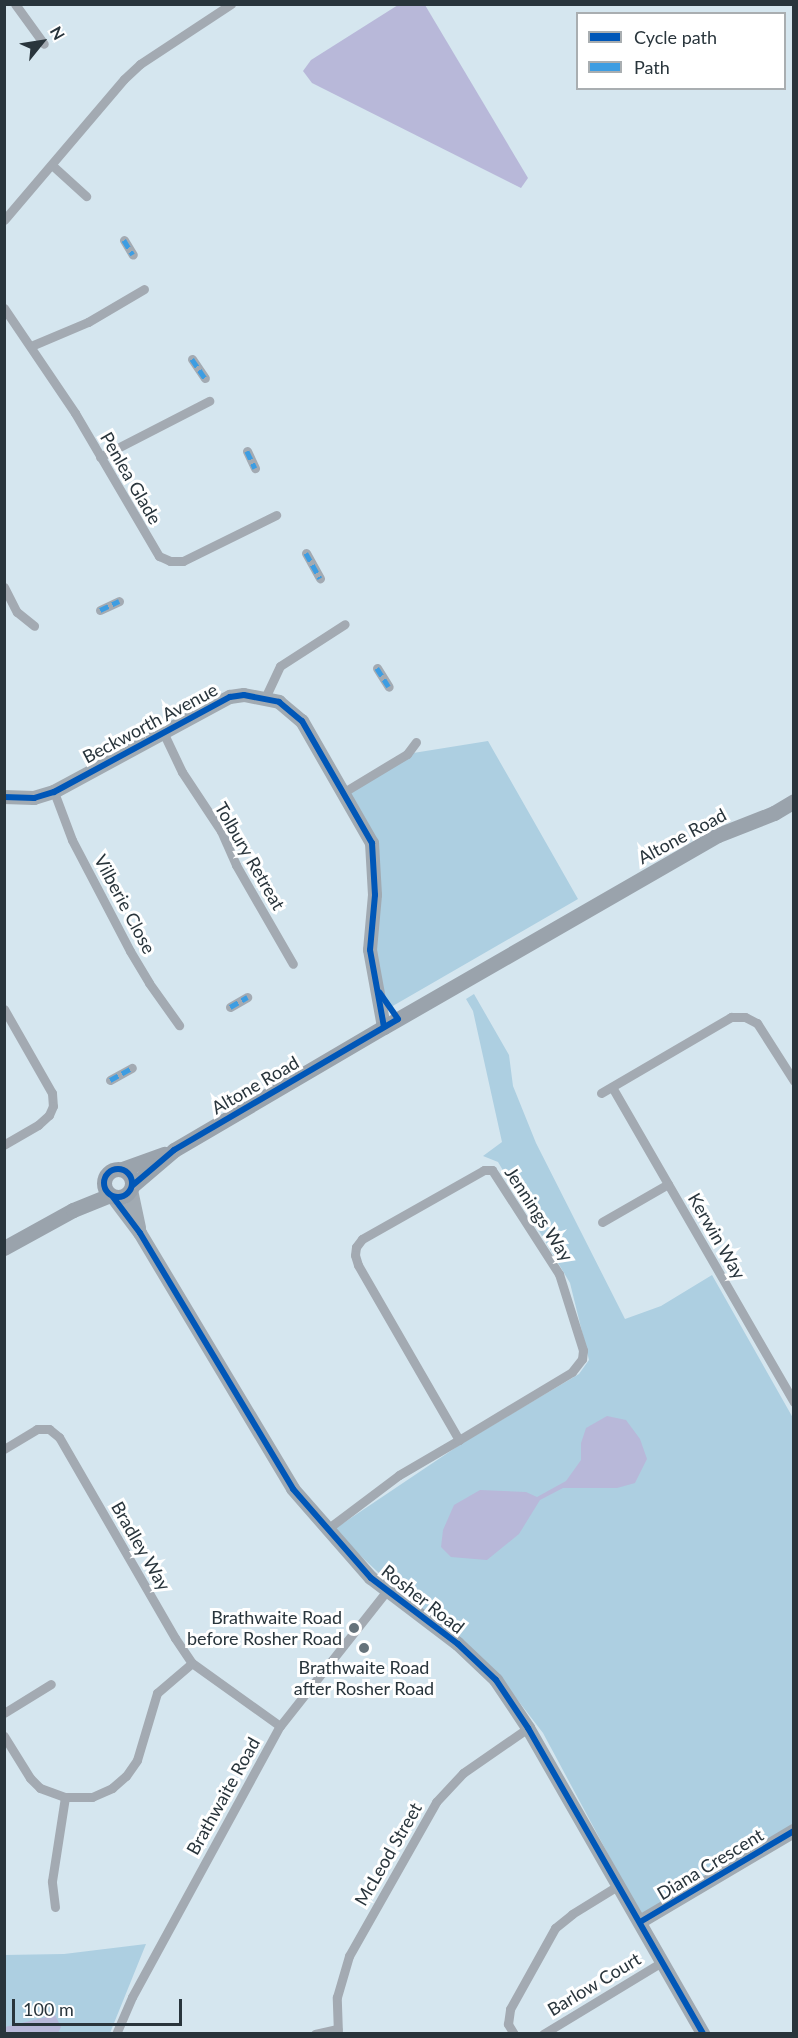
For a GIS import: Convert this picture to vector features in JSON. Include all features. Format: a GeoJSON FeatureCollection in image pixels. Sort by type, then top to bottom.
{"type":"FeatureCollection","features":[{"type":"Feature","properties":{"kind":"main road","name":"Altone Road"},"geometry":{"type":"LineString","coordinates":[[122,1169],[174,1150],[718,835],[774,813],[794,801]]}},
{"type":"Feature","properties":{"kind":"main road","name":"Altone Road"},"geometry":{"type":"LineString","coordinates":[[774,813],[794,812]]}},
{"type":"Feature","properties":{"kind":"main road","name":"Altone Road"},"geometry":{"type":"LineString","coordinates":[[132,1187],[174,1150]]}},
{"type":"Feature","properties":{"kind":"main road"},"geometry":{"type":"LineString","coordinates":[[4,1248],[73,1210],[112,1196],[124,1197],[132,1187],[131,1175],[122,1169],[111,1170],[105,1179],[73,1210]]}},
{"type":"Feature","properties":{"kind":"main road"},"geometry":{"type":"LineString","coordinates":[[105,1179],[105,1190],[112,1196]]}},
{"type":"Feature","properties":{"kind":"street"},"geometry":{"type":"LineString","coordinates":[[15,4],[44,44]]}},
{"type":"Feature","properties":{"kind":"street"},"geometry":{"type":"LineString","coordinates":[[4,220],[53,166],[124,79],[140,64],[231,4]]}},
{"type":"Feature","properties":{"kind":"street"},"geometry":{"type":"LineString","coordinates":[[53,166],[86,196]]}},
{"type":"Feature","properties":{"kind":"street"},"geometry":{"type":"LineString","coordinates":[[4,204],[13,211]]}},
{"type":"Feature","properties":{"kind":"street"},"geometry":{"type":"LineString","coordinates":[[124,240],[132,255]]}},
{"type":"Feature","properties":{"kind":"street"},"geometry":{"type":"LineString","coordinates":[[31,346],[87,322],[144,289]]}},
{"type":"Feature","properties":{"kind":"street","name":"Penlea Glade"},"geometry":{"type":"LineString","coordinates":[[4,308],[31,346],[100,457],[152,549],[165,560],[183,561],[227,537],[276,515]]}},
{"type":"Feature","properties":{"kind":"street"},"geometry":{"type":"LineString","coordinates":[[192,359],[205,378]]}},
{"type":"Feature","properties":{"kind":"street"},"geometry":{"type":"LineString","coordinates":[[100,457],[209,400]]}},
{"type":"Feature","properties":{"kind":"street"},"geometry":{"type":"LineString","coordinates":[[247,451],[255,468]]}},
{"type":"Feature","properties":{"kind":"street"},"geometry":{"type":"LineString","coordinates":[[306,553],[320,578]]}},
{"type":"Feature","properties":{"kind":"street"},"geometry":{"type":"LineString","coordinates":[[4,587],[17,612],[34,626]]}},
{"type":"Feature","properties":{"kind":"street"},"geometry":{"type":"LineString","coordinates":[[100,610],[119,601]]}},
{"type":"Feature","properties":{"kind":"street"},"geometry":{"type":"LineString","coordinates":[[265,698],[280,666],[345,624]]}},
{"type":"Feature","properties":{"kind":"street"},"geometry":{"type":"LineString","coordinates":[[377,668],[389,687]]}},
{"type":"Feature","properties":{"kind":"street","name":"Beckworth Avenue"},"geometry":{"type":"LineString","coordinates":[[4,797],[34,798],[54,792],[230,697],[244,695],[279,702],[302,721],[367,830],[375,857],[375,895],[370,950],[380,993],[384,1028]]}},
{"type":"Feature","properties":{"kind":"street","name":"Tolbury Retreat"},"geometry":{"type":"LineString","coordinates":[[163,732],[195,795],[221,831],[236,865],[293,964]]}},
{"type":"Feature","properties":{"kind":"street"},"geometry":{"type":"LineString","coordinates":[[344,792],[407,754],[416,742]]}},
{"type":"Feature","properties":{"kind":"street","name":"Vilberie Close"},"geometry":{"type":"LineString","coordinates":[[54,792],[72,840],[130,951],[179,1025]]}},
{"type":"Feature","properties":{"kind":"street","name":"Beckworth Avenue"},"geometry":{"type":"LineString","coordinates":[[380,993],[398,1020]]}},
{"type":"Feature","properties":{"kind":"street"},"geometry":{"type":"LineString","coordinates":[[230,1007],[247,997]]}},
{"type":"Feature","properties":{"kind":"street"},"geometry":{"type":"LineString","coordinates":[[4,1009],[52,1093],[53,1106],[49,1115],[38,1125],[4,1145]]}},
{"type":"Feature","properties":{"kind":"street"},"geometry":{"type":"LineString","coordinates":[[602,1093],[731,1017],[745,1017],[757,1023],[794,1081]]}},
{"type":"Feature","properties":{"kind":"street"},"geometry":{"type":"LineString","coordinates":[[110,1080],[132,1068]]}},
{"type":"Feature","properties":{"kind":"street","name":"Kerwin Way"},"geometry":{"type":"LineString","coordinates":[[612,1087],[794,1402]]}},
{"type":"Feature","properties":{"kind":"street","name":"Jennings Way"},"geometry":{"type":"LineString","coordinates":[[326,1530],[399,1475],[459,1440],[572,1372],[582,1359],[583,1350],[559,1274],[492,1170],[484,1170],[362,1239],[355,1255],[459,1440]]}},
{"type":"Feature","properties":{"kind":"street"},"geometry":{"type":"LineString","coordinates":[[602,1222],[668,1184]]}},
{"type":"Feature","properties":{"kind":"street","name":"Rosher Road"},"geometry":{"type":"LineString","coordinates":[[132,1187],[140,1233]]}},
{"type":"Feature","properties":{"kind":"street","name":"Rosher Road"},"geometry":{"type":"LineString","coordinates":[[112,1196],[140,1233],[292,1490],[326,1530],[386,1592],[458,1644],[496,1680],[528,1728],[703,2034]]}},
{"type":"Feature","properties":{"kind":"street","name":"Bradley Way"},"geometry":{"type":"LineString","coordinates":[[4,1449],[37,1429],[49,1429],[59,1437],[175,1638],[192,1663],[280,1726]]}},
{"type":"Feature","properties":{"kind":"street","name":"Brathwaite Road"},"geometry":{"type":"LineString","coordinates":[[116,2034],[132,1997],[280,1726],[386,1592]]}},
{"type":"Feature","properties":{"kind":"street"},"geometry":{"type":"LineString","coordinates":[[4,1736],[30,1778],[40,1788],[65,1797],[92,1797],[112,1788],[126,1776],[137,1760],[157,1693],[192,1663]]}},
{"type":"Feature","properties":{"kind":"street"},"geometry":{"type":"LineString","coordinates":[[4,1713],[51,1684]]}},
{"type":"Feature","properties":{"kind":"street","name":"McLeod Street"},"geometry":{"type":"LineString","coordinates":[[338,2031],[337,1996],[349,1956],[436,1802],[463,1773],[528,1728]]}},
{"type":"Feature","properties":{"kind":"street"},"geometry":{"type":"LineString","coordinates":[[55,1907],[52,1881],[65,1797]]}},
{"type":"Feature","properties":{"kind":"street","name":"Diana Crescent"},"geometry":{"type":"LineString","coordinates":[[640,1922],[794,1831]]}},
{"type":"Feature","properties":{"kind":"street","name":"Barlow Court"},"geometry":{"type":"LineString","coordinates":[[514,2034],[508,2024],[510,2009],[555,1928],[572,1914],[619,1885]]}},
{"type":"Feature","properties":{"kind":"street","name":"Barlow Court"},"geometry":{"type":"LineString","coordinates":[[543,2034],[663,1962]]}},
{"type":"Feature","properties":{"kind":"street"},"geometry":{"type":"LineString","coordinates":[[315,2034],[338,2031]]}},
{"type":"Feature","properties":{"kind":"shaded area"},"geometry":{"type":"Polygon","coordinates":[[[398,5],[425,5],[528,178],[521,188],[312,83],[303,71],[311,60],[398,5]]]}},
{"type":"Feature","properties":{"kind":"shaded area"},"geometry":{"type":"Polygon","coordinates":[[[488,741],[578,899],[391,1007],[380,993],[370,950],[375,857],[344,792],[407,754],[488,741]]]}},
{"type":"Feature","properties":{"kind":"shaded area"},"geometry":{"type":"Polygon","coordinates":[[[474,994],[509,1055],[513,1086],[536,1143],[625,1319],[661,1306],[712,1275],[793,1418],[793,1831],[644,1921],[543,1733],[500,1677],[397,1590],[333,1530],[461,1444],[579,1374],[589,1360],[570,1283],[498,1162],[483,1156],[502,1142],[473,1011],[466,999],[474,994]]]}},
{"type":"Feature","properties":{"kind":"shaded area"},"geometry":{"type":"Polygon","coordinates":[[[607,1416],[626,1420],[640,1439],[647,1459],[635,1483],[617,1488],[563,1488],[540,1500],[519,1534],[487,1560],[451,1557],[441,1547],[443,1530],[454,1505],[480,1490],[526,1492],[537,1497],[566,1481],[581,1460],[581,1443],[586,1428],[607,1416]]]}},
{"type":"Feature","properties":{"kind":"shaded area"},"geometry":{"type":"Polygon","coordinates":[[[146,1944],[110,2033],[5,2033],[4,1955],[64,1954],[146,1944]]]}},
{"type":"Feature","properties":{"kind":"shaded area"},"geometry":{"type":"Polygon","coordinates":[[[55,2015],[61,2027],[58,2033],[5,2033],[5,2027],[55,2015]]]}},
{"type":"Feature","properties":{"kind":"marked path"},"geometry":{"type":"LineString","coordinates":[[124,240],[133,255]]}},
{"type":"Feature","properties":{"kind":"marked path"},"geometry":{"type":"LineString","coordinates":[[192,359],[205,378]]}},
{"type":"Feature","properties":{"kind":"marked path"},"geometry":{"type":"LineString","coordinates":[[247,451],[255,468]]}},
{"type":"Feature","properties":{"kind":"marked path"},"geometry":{"type":"LineString","coordinates":[[306,553],[320,578]]}},
{"type":"Feature","properties":{"kind":"marked path"},"geometry":{"type":"LineString","coordinates":[[100,610],[119,601]]}},
{"type":"Feature","properties":{"kind":"marked path"},"geometry":{"type":"LineString","coordinates":[[377,668],[389,687]]}},
{"type":"Feature","properties":{"kind":"marked path"},"geometry":{"type":"LineString","coordinates":[[230,1007],[247,997]]}},
{"type":"Feature","properties":{"kind":"marked path"},"geometry":{"type":"LineString","coordinates":[[110,1080],[132,1068]]}},
{"type":"Feature","properties":{"kind":"cycle path"},"geometry":{"type":"LineString","coordinates":[[4,797],[34,798],[54,792],[230,697],[244,695],[279,702],[302,721],[372,843],[375,895],[370,950],[384,1027]]}},
{"type":"Feature","properties":{"kind":"cycle path"},"geometry":{"type":"LineString","coordinates":[[133,1185],[174,1150],[398,1019],[380,993]]}},
{"type":"Feature","properties":{"kind":"cycle path"},"geometry":{"type":"LineString","coordinates":[[118,1169],[128,1173],[132,1183],[128,1193],[118,1197],[108,1193],[104,1183],[108,1173],[118,1169]]}},
{"type":"Feature","properties":{"kind":"cycle path"},"geometry":{"type":"LineString","coordinates":[[113,1197],[140,1233],[293,1489],[371,1578],[458,1644],[496,1680],[528,1728],[703,2034]]}},
{"type":"Feature","properties":{"kind":"cycle path"},"geometry":{"type":"LineString","coordinates":[[640,1922],[794,1831]]}},
{"type":"Feature","properties":{"kind":"place","name":"Brathwaite Road before Rosher Road"},"geometry":{"type":"Point","coordinates":[354,1628]}},
{"type":"Feature","properties":{"kind":"place","name":"Brathwaite Road after Rosher Road"},"geometry":{"type":"Point","coordinates":[364,1648]}}]}
